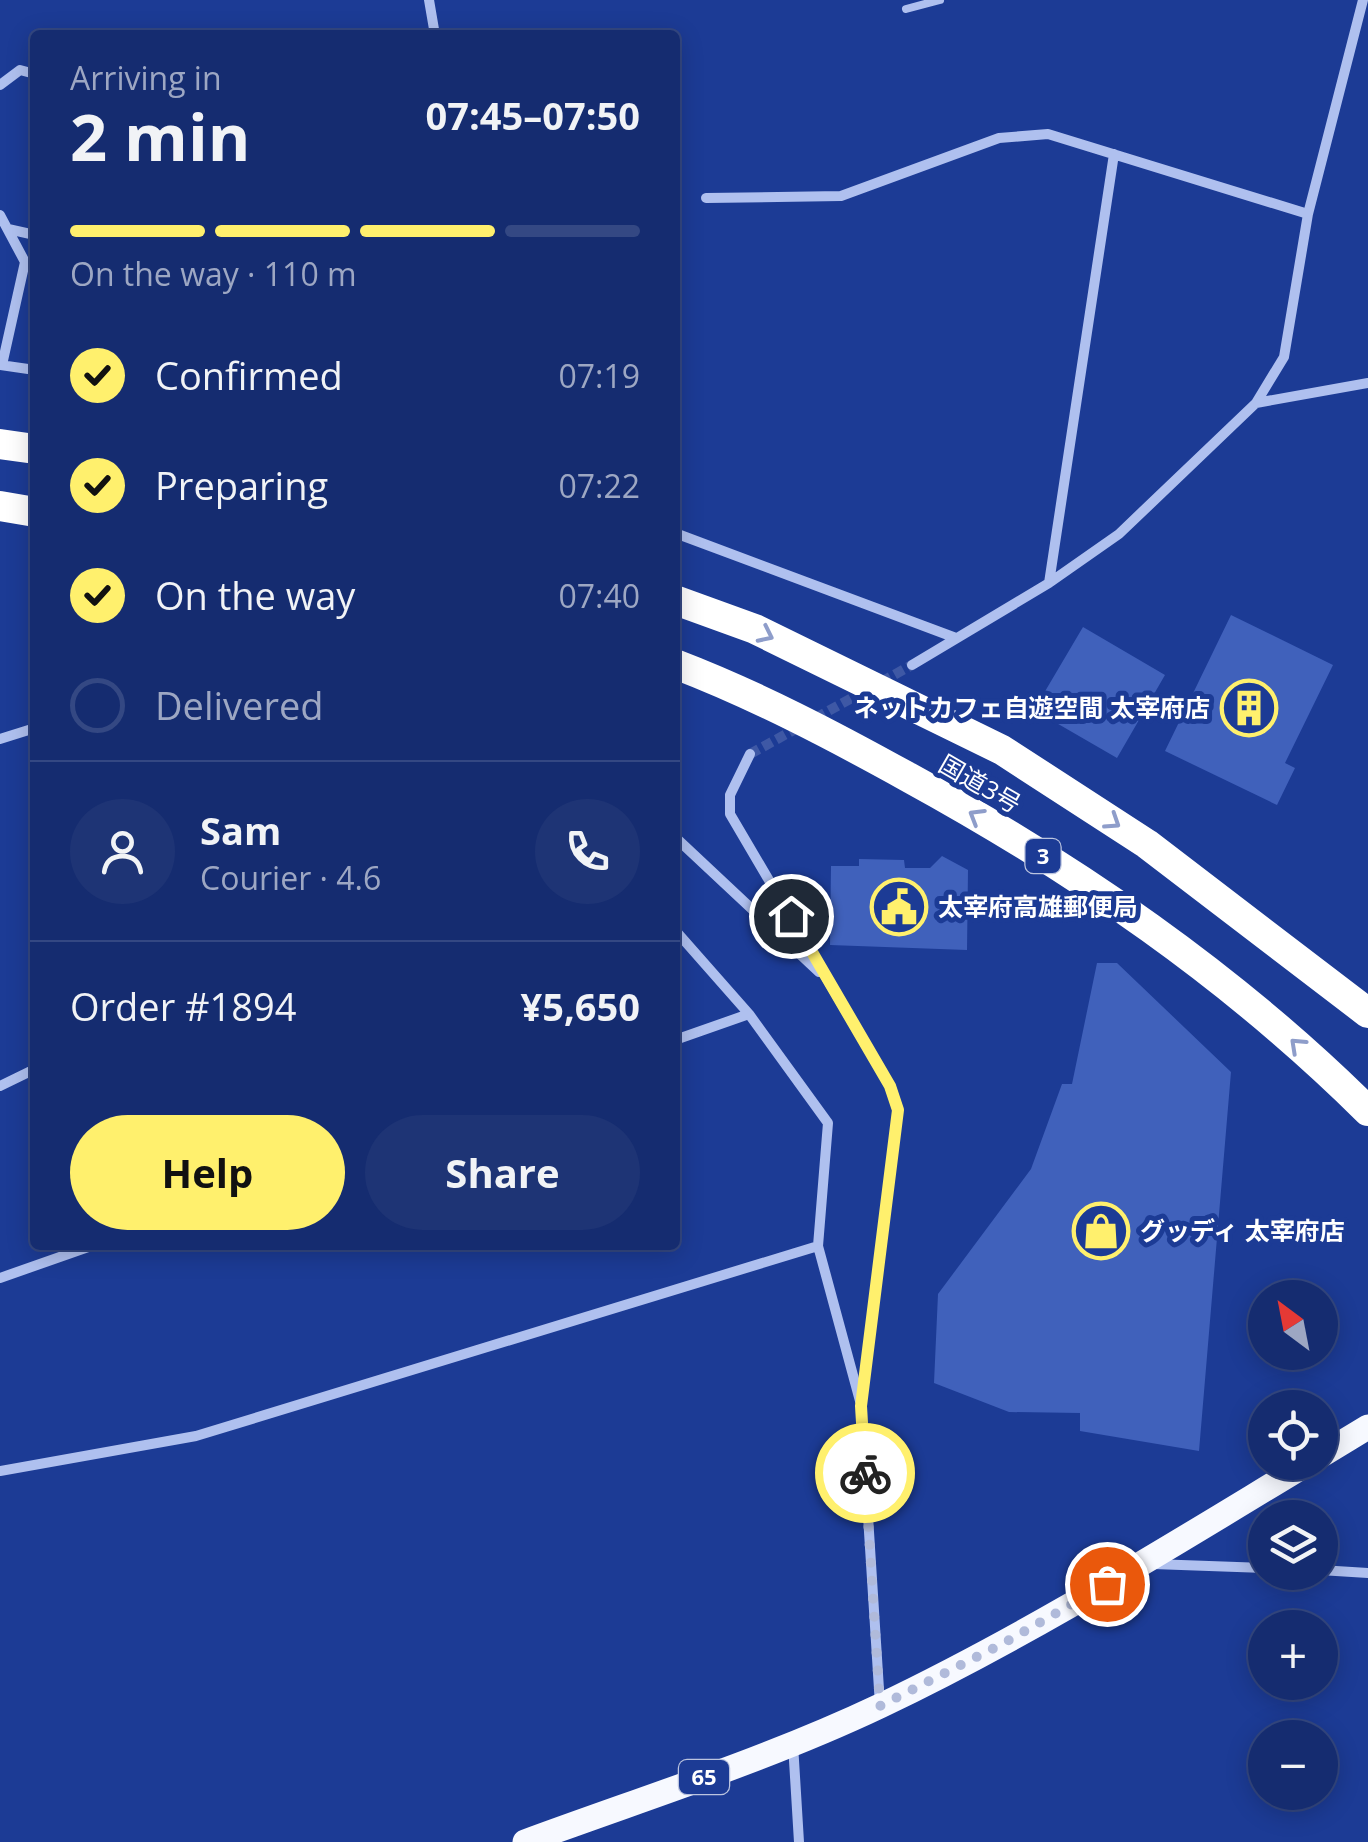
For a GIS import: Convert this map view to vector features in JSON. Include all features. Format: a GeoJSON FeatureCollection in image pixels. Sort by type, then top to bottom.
{"type":"FeatureCollection","features":[{"type":"Feature","properties":{"kind":"highway"},"geometry":{"type":"LineString","coordinates":[[0,444],[30,448]]}},
{"type":"Feature","properties":{"kind":"highway"},"geometry":{"type":"LineString","coordinates":[[0,506],[30,511]]}},
{"type":"Feature","properties":{"kind":"highway","name":"国道3号"},"geometry":{"type":"LineString","coordinates":[[680,602],[756,630],[1002,750],[1147,844],[1368,1013]]}},
{"type":"Feature","properties":{"kind":"highway","name":"国道3号"},"geometry":{"type":"LineString","coordinates":[[680,666],[845,742],[1114,900],[1262,1012],[1368,1112]]}},
{"type":"Feature","properties":{"kind":"main road"},"geometry":{"type":"LineString","coordinates":[[1338,1446],[1368,1428]]}},
{"type":"Feature","properties":{"kind":"main road","name":"65"},"geometry":{"type":"LineString","coordinates":[[525,1842],[793,1744],[880,1706],[1004,1643],[1280,1480]]}},
{"type":"Feature","properties":{"kind":"street"},"geometry":{"type":"LineString","coordinates":[[429,0],[434,30]]}},
{"type":"Feature","properties":{"kind":"street"},"geometry":{"type":"LineString","coordinates":[[912,665],[1049,583],[1119,534],[1256,403],[1284,357],[1308,214],[1363,0]]}},
{"type":"Feature","properties":{"kind":"street"},"geometry":{"type":"LineString","coordinates":[[0,85],[20,70],[30,73]]}},
{"type":"Feature","properties":{"kind":"street"},"geometry":{"type":"LineString","coordinates":[[706,198],[840,196],[1000,138],[1048,134],[1308,214]]}},
{"type":"Feature","properties":{"kind":"street"},"geometry":{"type":"LineString","coordinates":[[1049,583],[1114,154]]}},
{"type":"Feature","properties":{"kind":"street"},"geometry":{"type":"LineString","coordinates":[[0,215],[22,254],[25,270],[1,365],[30,369]]}},
{"type":"Feature","properties":{"kind":"street"},"geometry":{"type":"LineString","coordinates":[[8,228],[30,234]]}},
{"type":"Feature","properties":{"kind":"street"},"geometry":{"type":"LineString","coordinates":[[1256,403],[1368,382]]}},
{"type":"Feature","properties":{"kind":"street"},"geometry":{"type":"LineString","coordinates":[[680,534],[956,638]]}},
{"type":"Feature","properties":{"kind":"street"},"geometry":{"type":"LineString","coordinates":[[0,738],[30,729]]}},
{"type":"Feature","properties":{"kind":"street"},"geometry":{"type":"LineString","coordinates":[[750,754],[730,795],[730,814],[890,1086],[898,1110],[861,1406],[880,1706]]}},
{"type":"Feature","properties":{"kind":"street"},"geometry":{"type":"LineString","coordinates":[[680,842],[831,983]]}},
{"type":"Feature","properties":{"kind":"street"},"geometry":{"type":"LineString","coordinates":[[680,936],[750,1014],[828,1122],[818,1246],[861,1406]]}},
{"type":"Feature","properties":{"kind":"street"},"geometry":{"type":"LineString","coordinates":[[680,1038],[750,1014]]}},
{"type":"Feature","properties":{"kind":"street"},"geometry":{"type":"LineString","coordinates":[[0,1086],[30,1072]]}},
{"type":"Feature","properties":{"kind":"street"},"geometry":{"type":"LineString","coordinates":[[0,1470],[196,1436],[818,1246]]}},
{"type":"Feature","properties":{"kind":"street"},"geometry":{"type":"LineString","coordinates":[[0,1278],[80,1250]]}},
{"type":"Feature","properties":{"kind":"street"},"geometry":{"type":"LineString","coordinates":[[1142,1564],[1248,1567]]}},
{"type":"Feature","properties":{"kind":"street"},"geometry":{"type":"LineString","coordinates":[[1338,1571],[1368,1573]]}},
{"type":"Feature","properties":{"kind":"street"},"geometry":{"type":"LineString","coordinates":[[793,1744],[799,1842]]}},
{"type":"Feature","properties":{"kind":"lane"},"geometry":{"type":"LineString","coordinates":[[906,8],[940,0]]}},
{"type":"Feature","properties":{"kind":"building","name":"ネットカフェ自遊空間 太宰府店"},"geometry":{"type":"Polygon","coordinates":[[[1231,615],[1333,665],[1285,763],[1295,768],[1277,805],[1165,751],[1231,615]]]}},
{"type":"Feature","properties":{"kind":"building"},"geometry":{"type":"Polygon","coordinates":[[[1083,627],[1165,675],[1117,758],[1034,710],[1083,627]]]}},
{"type":"Feature","properties":{"kind":"building","name":"太宰府高雄郵便局"},"geometry":{"type":"Polygon","coordinates":[[[942,856],[968,870],[967,950],[830,945],[831,866],[859,866],[859,859],[904,860],[905,868],[930,868],[942,856]]]}},
{"type":"Feature","properties":{"kind":"building","name":"グッディ 太宰府店"},"geometry":{"type":"Polygon","coordinates":[[[1097,963],[1117,963],[1231,1072],[1199,1451],[1080,1431],[1080,1413],[1009,1412],[934,1383],[938,1294],[1031,1169],[1062,1084],[1072,1084],[1097,963]]]}},
{"type":"Feature","properties":{"kind":"tunnel"},"geometry":{"type":"LineString","coordinates":[[750,754],[912,665]]}},
{"type":"Feature","properties":{"kind":"way so far"},"geometry":{"type":"LineString","coordinates":[[865,1473],[880,1706],[1004,1643],[1107,1584]]}},
{"type":"Feature","properties":{"kind":"place","name":"ネットカフェ自遊空間 太宰府店"},"geometry":{"type":"Point","coordinates":[1249,708]}},
{"type":"Feature","properties":{"kind":"place","name":"太宰府高雄郵便局"},"geometry":{"type":"Point","coordinates":[899,907]}},
{"type":"Feature","properties":{"kind":"place","name":"グッディ 太宰府店"},"geometry":{"type":"Point","coordinates":[1101,1231]}},
{"type":"Feature","properties":{"kind":"route"},"geometry":{"type":"LineString","coordinates":[[791,916],[890,1086],[898,1110],[861,1406],[865,1473]]}}]}
